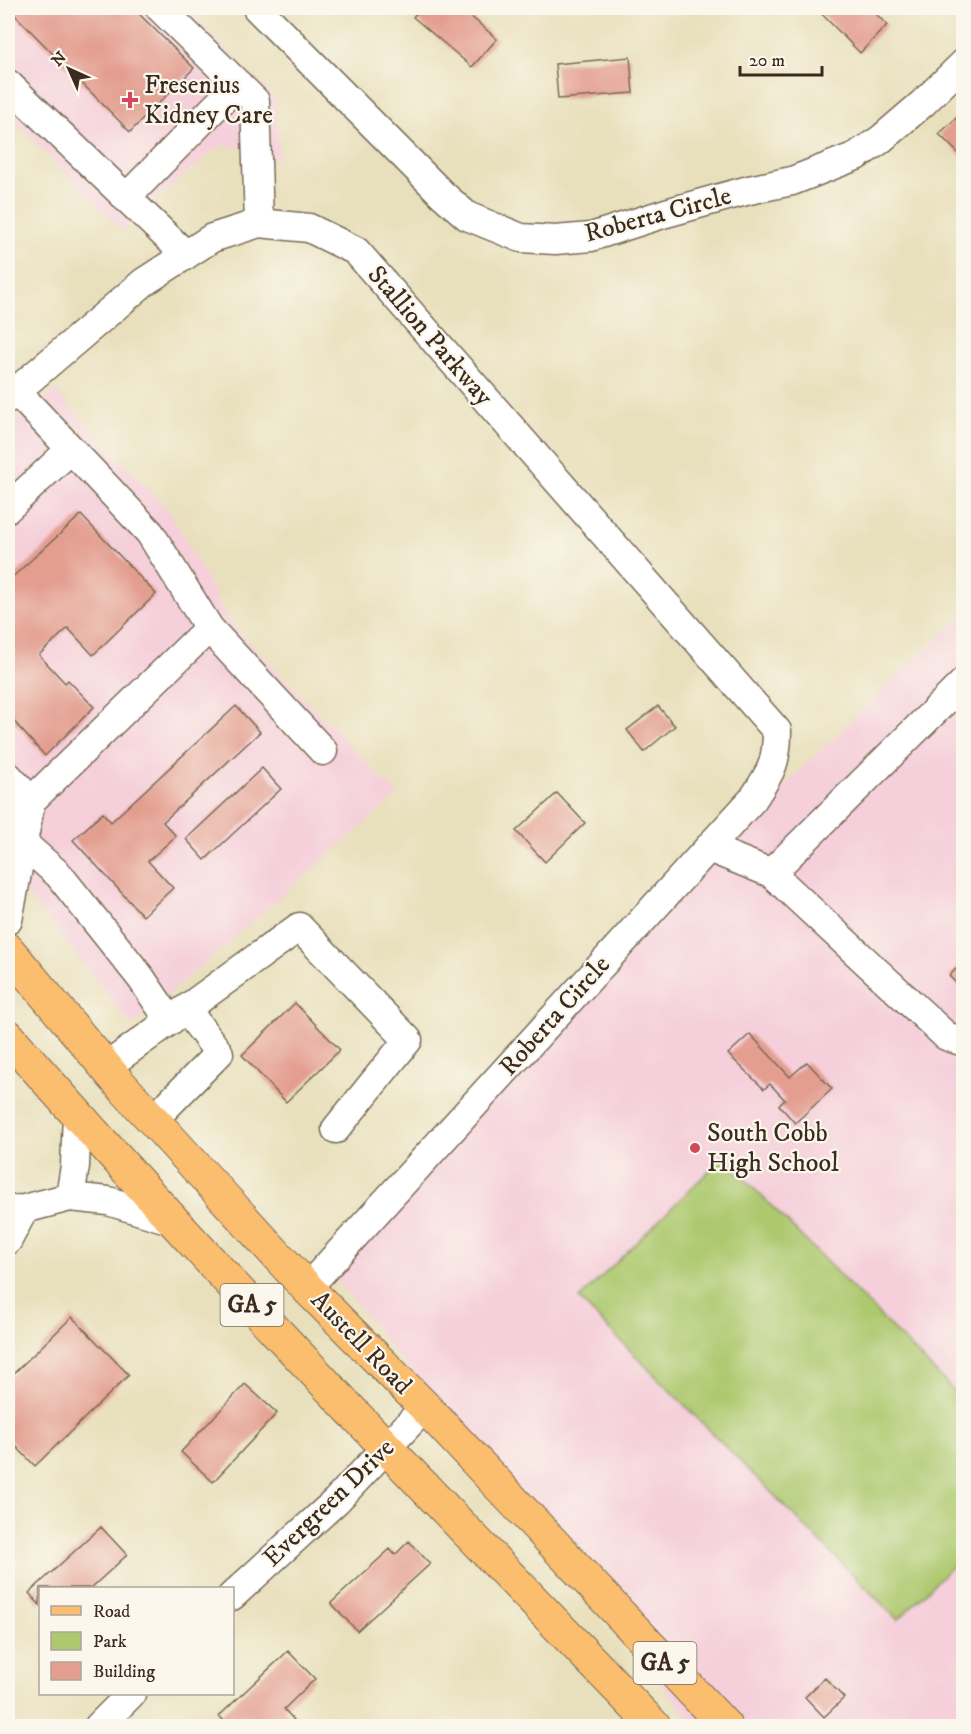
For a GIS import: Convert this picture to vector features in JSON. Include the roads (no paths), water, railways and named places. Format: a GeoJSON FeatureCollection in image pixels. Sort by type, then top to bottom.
{"type":"FeatureCollection","features":[{"type":"Feature","properties":{"kind":"main road","name":"Austell Road"},"geometry":{"type":"LineString","coordinates":[[8,950],[153,1120],[307,1287],[425,1407],[725,1726]]}},
{"type":"Feature","properties":{"kind":"main road","name":"Austell Road"},"geometry":{"type":"LineString","coordinates":[[8,1036],[174,1221],[386,1448],[654,1726]]}},
{"type":"Feature","properties":{"kind":"street"},"geometry":{"type":"LineString","coordinates":[[160,8],[255,101],[259,223]]}},
{"type":"Feature","properties":{"kind":"street","name":"Roberta Circle"},"geometry":{"type":"LineString","coordinates":[[257,8],[442,194],[467,216],[521,238],[555,240],[591,237],[666,213],[749,190],[792,181],[856,156],[880,140],[923,103],[963,63]]}},
{"type":"Feature","properties":{"kind":"street"},"geometry":{"type":"LineString","coordinates":[[8,84],[186,255]]}},
{"type":"Feature","properties":{"kind":"street"},"geometry":{"type":"LineString","coordinates":[[126,198],[237,84]]}},
{"type":"Feature","properties":{"kind":"street","name":"Stallion Parkway"},"geometry":{"type":"LineString","coordinates":[[12,395],[144,282],[212,238],[259,223],[309,228],[356,251],[777,731]]}},
{"type":"Feature","properties":{"kind":"street"},"geometry":{"type":"LineString","coordinates":[[12,395],[71,449],[150,532],[209,628],[323,751]]}},
{"type":"Feature","properties":{"kind":"street"},"geometry":{"type":"LineString","coordinates":[[8,508],[71,449]]}},
{"type":"Feature","properties":{"kind":"street"},"geometry":{"type":"LineString","coordinates":[[8,920],[31,801],[209,628]]}},
{"type":"Feature","properties":{"kind":"street"},"geometry":{"type":"LineString","coordinates":[[771,873],[963,682]]}},
{"type":"Feature","properties":{"kind":"street","name":"Roberta Circle"},"geometry":{"type":"LineString","coordinates":[[307,1287],[753,800],[772,770],[777,750],[777,731]]}},
{"type":"Feature","properties":{"kind":"street"},"geometry":{"type":"LineString","coordinates":[[8,776],[31,801]]}},
{"type":"Feature","properties":{"kind":"street"},"geometry":{"type":"LineString","coordinates":[[23,843],[59,875],[141,978],[219,1053],[153,1120]]}},
{"type":"Feature","properties":{"kind":"street"},"geometry":{"type":"LineString","coordinates":[[709,848],[771,873],[946,1036],[963,1042]]}},
{"type":"Feature","properties":{"kind":"street"},"geometry":{"type":"LineString","coordinates":[[106,1067],[299,927],[408,1040],[336,1129]]}},
{"type":"Feature","properties":{"kind":"street"},"geometry":{"type":"LineString","coordinates":[[70,1197],[75,1166],[77,1114]]}},
{"type":"Feature","properties":{"kind":"street"},"geometry":{"type":"LineString","coordinates":[[8,1240],[13,1206],[70,1197],[108,1201],[174,1221]]}},
{"type":"Feature","properties":{"kind":"street","name":"Evergreen Drive"},"geometry":{"type":"LineString","coordinates":[[234,1594],[336,1501],[425,1407]]}},
{"type":"Feature","properties":{"kind":"street"},"geometry":{"type":"LineString","coordinates":[[99,1726],[130,1695]]}},
{"type":"Feature","properties":{"kind":"place","name":"Fresenius Kidney Care"},"geometry":{"type":"Point","coordinates":[130,100]}},
{"type":"Feature","properties":{"kind":"place","name":"South Cobb High School"},"geometry":{"type":"Point","coordinates":[695,1148]}}]}
